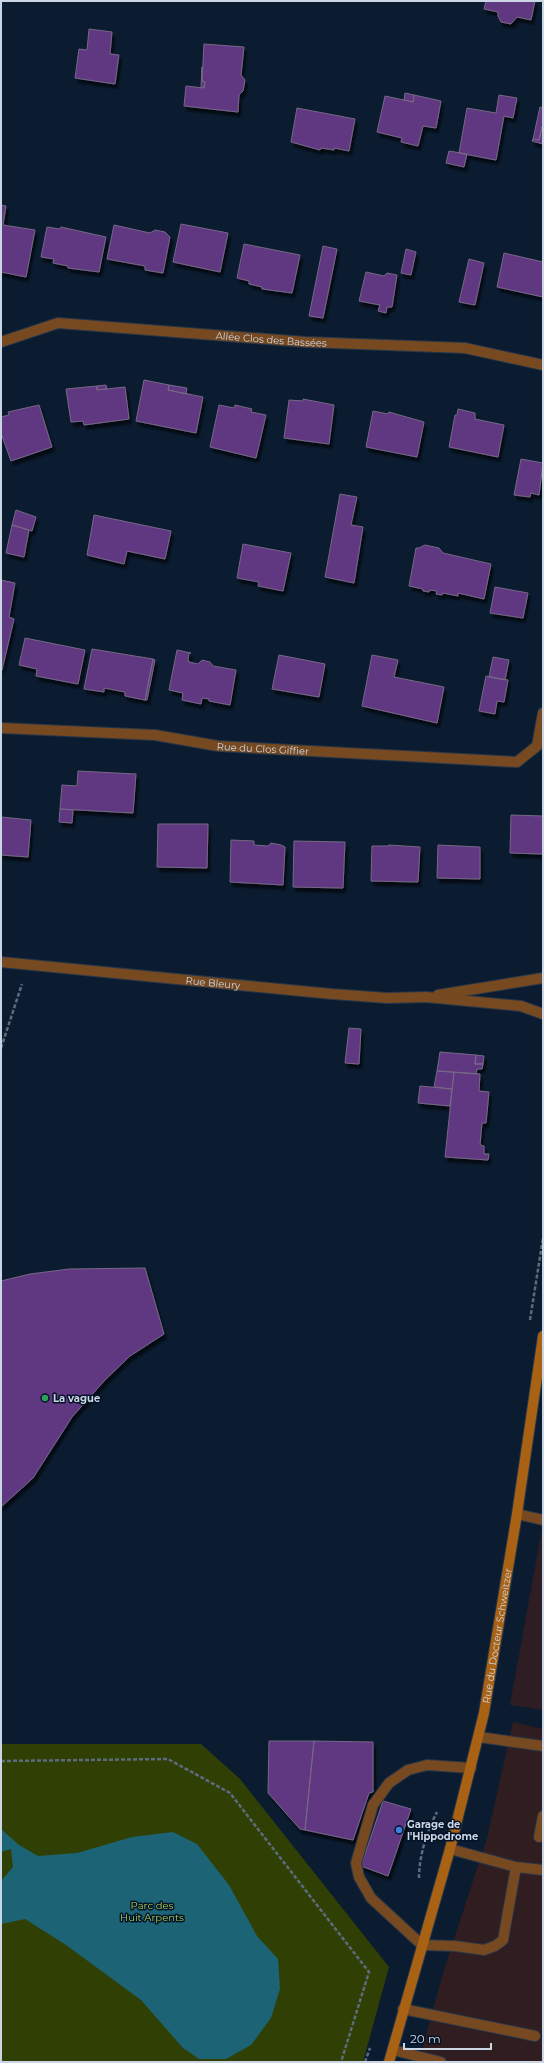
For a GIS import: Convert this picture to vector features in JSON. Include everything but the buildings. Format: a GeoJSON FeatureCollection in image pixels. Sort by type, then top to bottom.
{"type":"FeatureCollection","features":[{"type":"Feature","properties":{"kind":"main road","name":"Rue du Docteur Schweitzer"},"geometry":{"type":"LineString","coordinates":[[389,2062],[450,1849],[479,1737],[496,1649],[518,1514],[543,1336]]}},
{"type":"Feature","properties":{"kind":"main road","name":"Rue du Docteur Schweitzer"},"geometry":{"type":"LineString","coordinates":[[540,1363],[543,1351]]}},
{"type":"Feature","properties":{"kind":"street","name":"Allée Clos des Bassées"},"geometry":{"type":"LineString","coordinates":[[1,342],[58,323],[306,342],[465,348],[543,365]]}},
{"type":"Feature","properties":{"kind":"street","name":"Rue du Clos Giffier"},"geometry":{"type":"LineString","coordinates":[[1,728],[155,735],[218,746],[518,762],[537,746],[543,712]]}},
{"type":"Feature","properties":{"kind":"street","name":"Rue Bleury"},"geometry":{"type":"LineString","coordinates":[[1,962],[332,994],[387,998],[426,997],[521,1006],[543,1014]]}},
{"type":"Feature","properties":{"kind":"street","name":"Rue Bleury"},"geometry":{"type":"LineString","coordinates":[[426,997],[543,978]]}},
{"type":"Feature","properties":{"kind":"street"},"geometry":{"type":"LineString","coordinates":[[518,1514],[543,1520]]}},
{"type":"Feature","properties":{"kind":"street"},"geometry":{"type":"LineString","coordinates":[[479,1737],[543,1746]]}},
{"type":"Feature","properties":{"kind":"street"},"geometry":{"type":"LineString","coordinates":[[471,1768],[428,1765],[408,1770],[388,1783],[374,1805],[356,1863],[359,1876],[371,1898],[422,1945],[455,1946],[484,1950],[495,1946],[503,1940],[516,1867]]}},
{"type":"Feature","properties":{"kind":"street"},"geometry":{"type":"LineString","coordinates":[[539,1837],[543,1816]]}},
{"type":"Feature","properties":{"kind":"street"},"geometry":{"type":"LineString","coordinates":[[450,1849],[516,1867],[543,1870]]}},
{"type":"Feature","properties":{"kind":"street"},"geometry":{"type":"LineString","coordinates":[[404,2009],[535,2036]]}},
{"type":"Feature","properties":{"kind":"street"},"geometry":{"type":"LineString","coordinates":[[393,2050],[441,2062]]}},
{"type":"Feature","properties":{"kind":"path"},"geometry":{"type":"LineString","coordinates":[[1,1048],[24,980],[27,964]]}},
{"type":"Feature","properties":{"kind":"path"},"geometry":{"type":"LineString","coordinates":[[530,1322],[543,1238]]}},
{"type":"Feature","properties":{"kind":"path"},"geometry":{"type":"LineString","coordinates":[[1,1761],[168,1758],[230,1793],[369,1972],[341,2062]]}},
{"type":"Feature","properties":{"kind":"path"},"geometry":{"type":"LineString","coordinates":[[419,1885],[419,1870],[430,1826],[440,1804]]}},
{"type":"Feature","properties":{"kind":"path"},"geometry":{"type":"LineString","coordinates":[[366,2062],[372,2040]]}},
{"type":"Feature","properties":{"kind":"shaded area"},"geometry":{"type":"Polygon","coordinates":[[[543,1523],[543,1710],[510,1705],[543,1523]]]}},
{"type":"Feature","properties":{"kind":"shaded area"},"geometry":{"type":"Polygon","coordinates":[[[513,1722],[543,1729],[543,2062],[419,2062],[443,1973],[487,1838],[513,1722]]]}},
{"type":"Feature","properties":{"kind":"green space","name":"Parc des Huit Arpents"},"geometry":{"type":"Polygon","coordinates":[[[1,1744],[201,1744],[240,1779],[389,1967],[363,2062],[1,2062],[1,1744]]]}},
{"type":"Feature","properties":{"kind":"water"},"geometry":{"type":"Polygon","coordinates":[[[1,1829],[19,1845],[38,1856],[77,1853],[132,1837],[173,1832],[197,1844],[229,1885],[257,1936],[278,1959],[280,1989],[271,2018],[251,2045],[226,2059],[199,2059],[183,2048],[141,2000],[66,1945],[25,1919],[1,1924],[1,1881],[13,1867],[11,1849],[1,1852],[1,1829]]]}},
{"type":"Feature","properties":{"kind":"place","name":"La vague"},"geometry":{"type":"Point","coordinates":[45,1398]}},
{"type":"Feature","properties":{"kind":"place","name":"Garage de l'Hippodrome"},"geometry":{"type":"Point","coordinates":[399,1830]}}]}
